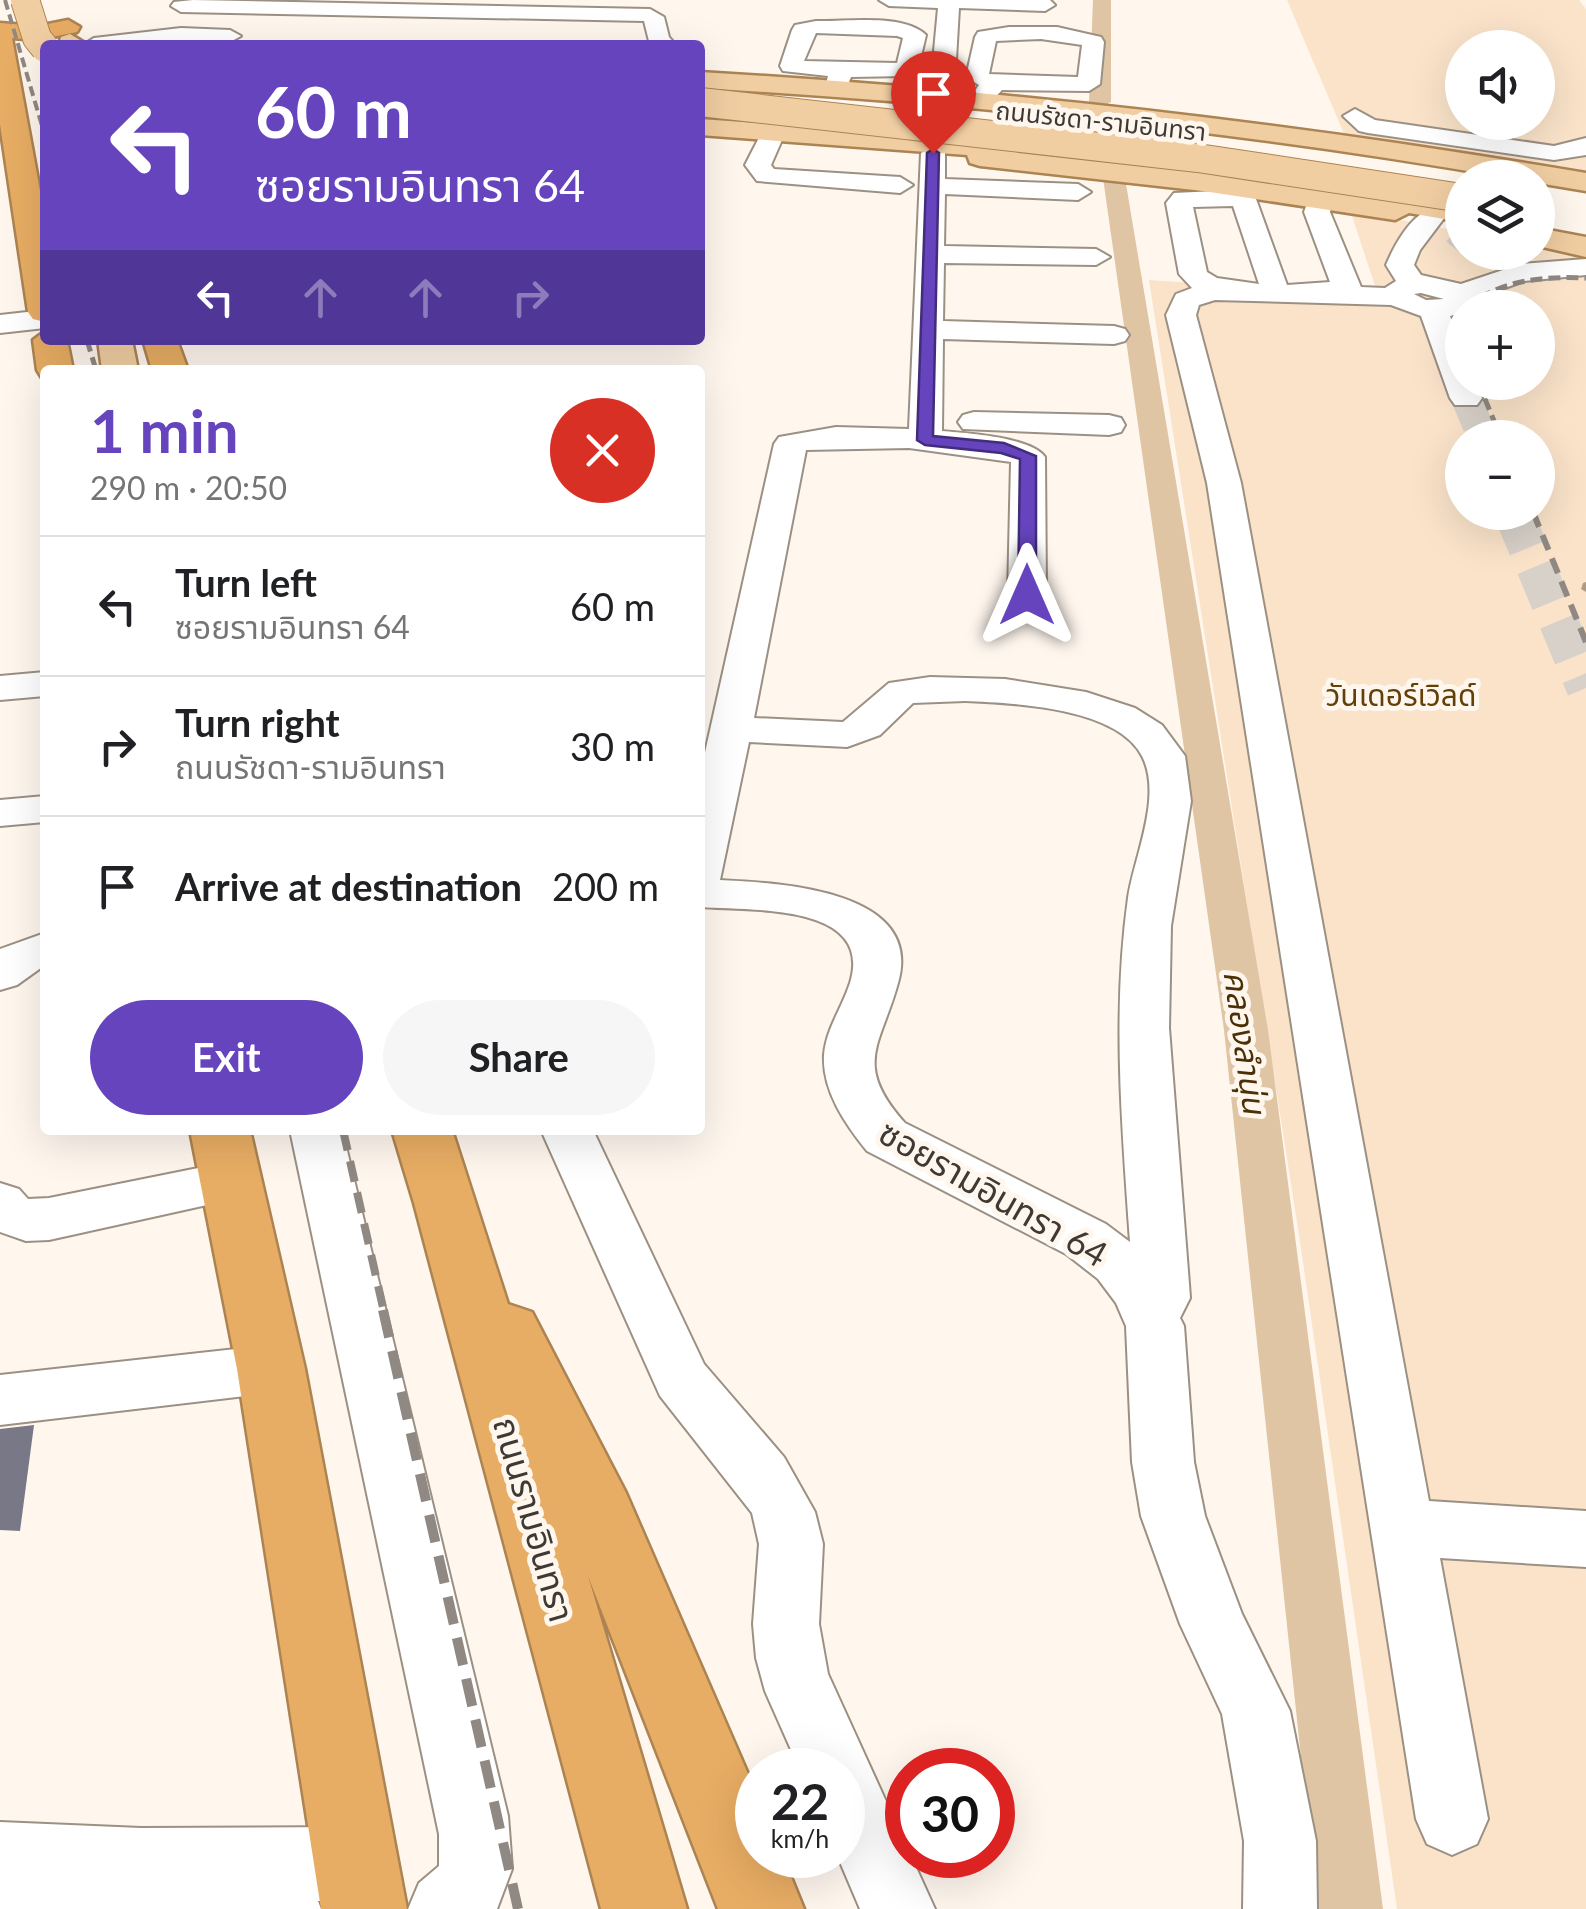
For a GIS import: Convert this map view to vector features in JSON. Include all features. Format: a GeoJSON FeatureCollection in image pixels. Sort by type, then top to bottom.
{"type":"FeatureCollection","features":[{"type":"Feature","properties":{"kind":"highway"},"geometry":{"type":"LineString","coordinates":[[60,2],[70,40]]}},
{"type":"Feature","properties":{"kind":"highway"},"geometry":{"type":"LineString","coordinates":[[0,30],[64,40]]}},
{"type":"Feature","properties":{"kind":"highway"},"geometry":{"type":"LineString","coordinates":[[0,39],[40,283]]}},
{"type":"Feature","properties":{"kind":"highway","name":"ถนนรามอินทรา"},"geometry":{"type":"LineString","coordinates":[[424,1135],[446,1202],[644,1909]]}},
{"type":"Feature","properties":{"kind":"highway"},"geometry":{"type":"LineString","coordinates":[[226,1156],[271,1369],[360,1887]]}},
{"type":"Feature","properties":{"kind":"highway"},"geometry":{"type":"LineString","coordinates":[[446,1202],[590,1494],[658,1648],[761,1909]]}},
{"type":"Feature","properties":{"kind":"main road"},"geometry":{"type":"LineString","coordinates":[[25,0],[36,38],[54,40]]}},
{"type":"Feature","properties":{"kind":"main road"},"geometry":{"type":"LineString","coordinates":[[705,81],[839,79],[942,94],[989,91],[1237,126],[1461,145],[1586,184]]}},
{"type":"Feature","properties":{"kind":"main road","name":"ถนนรัชดา-รามอินทรา"},"geometry":{"type":"LineString","coordinates":[[705,81],[1118,120],[1365,153],[1445,168]]}},
{"type":"Feature","properties":{"kind":"main road","name":"ถนนรัชดา-รามอินทรา"},"geometry":{"type":"LineString","coordinates":[[705,105],[1243,188],[1437,260]]}},
{"type":"Feature","properties":{"kind":"main road","name":"ถนนรัชดา-รามอินทรา"},"geometry":{"type":"LineString","coordinates":[[705,105],[1167,154],[1445,195]]}},
{"type":"Feature","properties":{"kind":"main road"},"geometry":{"type":"LineString","coordinates":[[808,120],[933,153],[1320,200],[1437,260]]}},
{"type":"Feature","properties":{"kind":"main road"},"geometry":{"type":"LineString","coordinates":[[808,120],[1061,123],[1445,173]]}},
{"type":"Feature","properties":{"kind":"main road","name":"ถนนรัชดา-รามอินทรา"},"geometry":{"type":"LineString","coordinates":[[705,127],[773,132],[808,120],[1261,155],[1461,145]]}},
{"type":"Feature","properties":{"kind":"main road"},"geometry":{"type":"LineString","coordinates":[[1555,184],[1586,184]]}},
{"type":"Feature","properties":{"kind":"main road"},"geometry":{"type":"LineString","coordinates":[[1555,188],[1586,196]]}},
{"type":"Feature","properties":{"kind":"main road"},"geometry":{"type":"LineString","coordinates":[[1555,202],[1586,208]]}},
{"type":"Feature","properties":{"kind":"main road"},"geometry":{"type":"LineString","coordinates":[[1555,215],[1586,220]]}},
{"type":"Feature","properties":{"kind":"main road"},"geometry":{"type":"LineString","coordinates":[[1555,229],[1586,234]]}},
{"type":"Feature","properties":{"kind":"main road"},"geometry":{"type":"LineString","coordinates":[[1555,241],[1586,247]]}},
{"type":"Feature","properties":{"kind":"street"},"geometry":{"type":"LineString","coordinates":[[889,0],[1058,5]]}},
{"type":"Feature","properties":{"kind":"street"},"geometry":{"type":"LineString","coordinates":[[942,94],[949,1]]}},
{"type":"Feature","properties":{"kind":"street"},"geometry":{"type":"LineString","coordinates":[[182,34],[192,3],[429,5],[563,7],[650,15],[656,22],[658,40]]}},
{"type":"Feature","properties":{"kind":"street"},"geometry":{"type":"LineString","coordinates":[[816,26],[898,30],[915,35],[905,70],[839,79],[792,66],[803,30],[816,26]]}},
{"type":"Feature","properties":{"kind":"street"},"geometry":{"type":"LineString","coordinates":[[1002,33],[1074,35],[1094,42],[1088,84],[989,91],[977,77],[986,37],[1002,33]]}},
{"type":"Feature","properties":{"kind":"street"},"geometry":{"type":"LineString","coordinates":[[99,40],[182,34],[258,36]]}},
{"type":"Feature","properties":{"kind":"street"},"geometry":{"type":"LineString","coordinates":[[1542,147],[1572,122]]}},
{"type":"Feature","properties":{"kind":"street"},"geometry":{"type":"LineString","coordinates":[[773,132],[758,165],[766,176],[900,186]]}},
{"type":"Feature","properties":{"kind":"street"},"geometry":{"type":"LineString","coordinates":[[1461,145],[1554,154],[1586,145]]}},
{"type":"Feature","properties":{"kind":"street"},"geometry":{"type":"LineString","coordinates":[[925,430],[933,153]]}},
{"type":"Feature","properties":{"kind":"street"},"geometry":{"type":"LineString","coordinates":[[932,186],[1078,192]]}},
{"type":"Feature","properties":{"kind":"street"},"geometry":{"type":"LineString","coordinates":[[1275,290],[1243,188],[1180,200],[1194,274],[1199,282],[1275,290],[1348,290],[1317,212],[1320,200]]}},
{"type":"Feature","properties":{"kind":"street"},"geometry":{"type":"LineString","coordinates":[[930,254],[1096,258]]}},
{"type":"Feature","properties":{"kind":"street"},"geometry":{"type":"LineString","coordinates":[[1445,298],[1437,260],[1198,293],[1186,300],[1181,315],[1224,483],[1452,1819]]}},
{"type":"Feature","properties":{"kind":"street"},"geometry":{"type":"LineString","coordinates":[[1555,266],[1586,267]]}},
{"type":"Feature","properties":{"kind":"street"},"geometry":{"type":"LineString","coordinates":[[0,324],[40,317]]}},
{"type":"Feature","properties":{"kind":"street"},"geometry":{"type":"LineString","coordinates":[[928,330],[1114,335]]}},
{"type":"Feature","properties":{"kind":"street"},"geometry":{"type":"LineString","coordinates":[[0,337],[40,337]]}},
{"type":"Feature","properties":{"kind":"street"},"geometry":{"type":"LineString","coordinates":[[705,852],[791,444],[814,436],[1110,425]]}},
{"type":"Feature","properties":{"kind":"street"},"geometry":{"type":"LineString","coordinates":[[925,430],[1028,456],[1027,595]]}},
{"type":"Feature","properties":{"kind":"street"},"geometry":{"type":"LineString","coordinates":[[730,729],[847,734],[864,730],[887,702],[903,692],[1036,692],[1101,710],[1132,724],[1150,736],[1164,754],[1171,799],[1154,868],[1143,954],[1162,1284],[1152,1318]]}},
{"type":"Feature","properties":{"kind":"street"},"geometry":{"type":"LineString","coordinates":[[0,813],[40,809]]}},
{"type":"Feature","properties":{"kind":"street","name":"ซอยรามอินทรา 64"},"geometry":{"type":"LineString","coordinates":[[705,894],[822,906],[849,916],[867,932],[878,954],[880,970],[852,1034],[849,1056],[852,1083],[868,1118],[886,1137],[1086,1239],[1118,1264],[1140,1292],[1152,1318],[1163,1462],[1173,1516],[1212,1624],[1256,1712],[1280,1842],[1280,1909]]}},
{"type":"Feature","properties":{"kind":"street"},"geometry":{"type":"LineString","coordinates":[[0,974],[22,956],[40,950]]}},
{"type":"Feature","properties":{"kind":"street"},"geometry":{"type":"LineString","coordinates":[[317,1135],[465,1781],[479,1860],[469,1888],[458,1902],[445,1909]]}},
{"type":"Feature","properties":{"kind":"street"},"geometry":{"type":"LineString","coordinates":[[569,1135],[682,1379],[700,1408],[767,1477],[785,1515],[794,1566],[786,1603],[787,1644],[802,1694],[826,1748]]}},
{"type":"Feature","properties":{"kind":"street"},"geometry":{"type":"LineString","coordinates":[[0,1204],[4,1212],[26,1220],[49,1220],[226,1156]]}},
{"type":"Feature","properties":{"kind":"street"},"geometry":{"type":"LineString","coordinates":[[0,1400],[271,1369]]}},
{"type":"Feature","properties":{"kind":"street"},"geometry":{"type":"LineString","coordinates":[[1401,1527],[1586,1539]]}},
{"type":"Feature","properties":{"kind":"street"},"geometry":{"type":"LineString","coordinates":[[865,1836],[898,1909]]}},
{"type":"Feature","properties":{"kind":"street"},"geometry":{"type":"LineString","coordinates":[[12,1885],[140,1865],[360,1887]]}},
{"type":"Feature","properties":{"kind":"street"},"geometry":{"type":"LineString","coordinates":[[12,1885],[284,1909]]}},
{"type":"Feature","properties":{"kind":"green space"},"geometry":{"type":"Polygon","coordinates":[[[1287,0],[1579,0],[1586,9],[1586,174],[1555,169],[1555,160],[1497,160],[1345,136],[1287,0]]]}},
{"type":"Feature","properties":{"kind":"green space","name":"วันเดอร์เวิลด์"},"geometry":{"type":"Polygon","coordinates":[[[1350,210],[1445,229],[1445,270],[1555,270],[1555,249],[1586,255],[1586,1909],[1397,1909],[1299,1235],[1149,280],[1378,295],[1350,210]]]}},
{"type":"Feature","properties":{"kind":"building"},"geometry":{"type":"Polygon","coordinates":[[[34,1425],[20,1531],[0,1530],[0,1429],[34,1425]]]}},
{"type":"Feature","properties":{"kind":"waterway","name":"คลองลำนุ่น"},"geometry":{"type":"LineString","coordinates":[[1100,102],[1102,0]]}},
{"type":"Feature","properties":{"kind":"waterway","name":"คลองลำนุ่น"},"geometry":{"type":"LineString","coordinates":[[1114,178],[1246,1030],[1350,1909]]}},
{"type":"Feature","properties":{"kind":"tunnel"},"geometry":{"type":"LineString","coordinates":[[1467,400],[1475,420]]}},
{"type":"Feature","properties":{"kind":"tunnel"},"geometry":{"type":"LineString","coordinates":[[1520,530],[1586,688]]}},
{"type":"Feature","properties":{"kind":"railway"},"geometry":{"type":"LineString","coordinates":[[5,0],[40,119]]}},
{"type":"Feature","properties":{"kind":"railway"},"geometry":{"type":"LineString","coordinates":[[1495,290],[1522,282],[1586,278]]}},
{"type":"Feature","properties":{"kind":"railway"},"geometry":{"type":"LineString","coordinates":[[88,345],[94,365]]}},
{"type":"Feature","properties":{"kind":"railway"},"geometry":{"type":"LineString","coordinates":[[1485,400],[1494,420]]}},
{"type":"Feature","properties":{"kind":"railway"},"geometry":{"type":"LineString","coordinates":[[1540,530],[1586,642]]}},
{"type":"Feature","properties":{"kind":"railway"},"geometry":{"type":"LineString","coordinates":[[344,1135],[384,1312]]}},
{"type":"Feature","properties":{"kind":"railway"},"geometry":{"type":"LineString","coordinates":[[383,1310],[518,1909]]}},
{"type":"Feature","properties":{"kind":"route"},"geometry":{"type":"LineString","coordinates":[[933,153],[925,440],[1004,448],[1028,456],[1027,595]]}}]}
